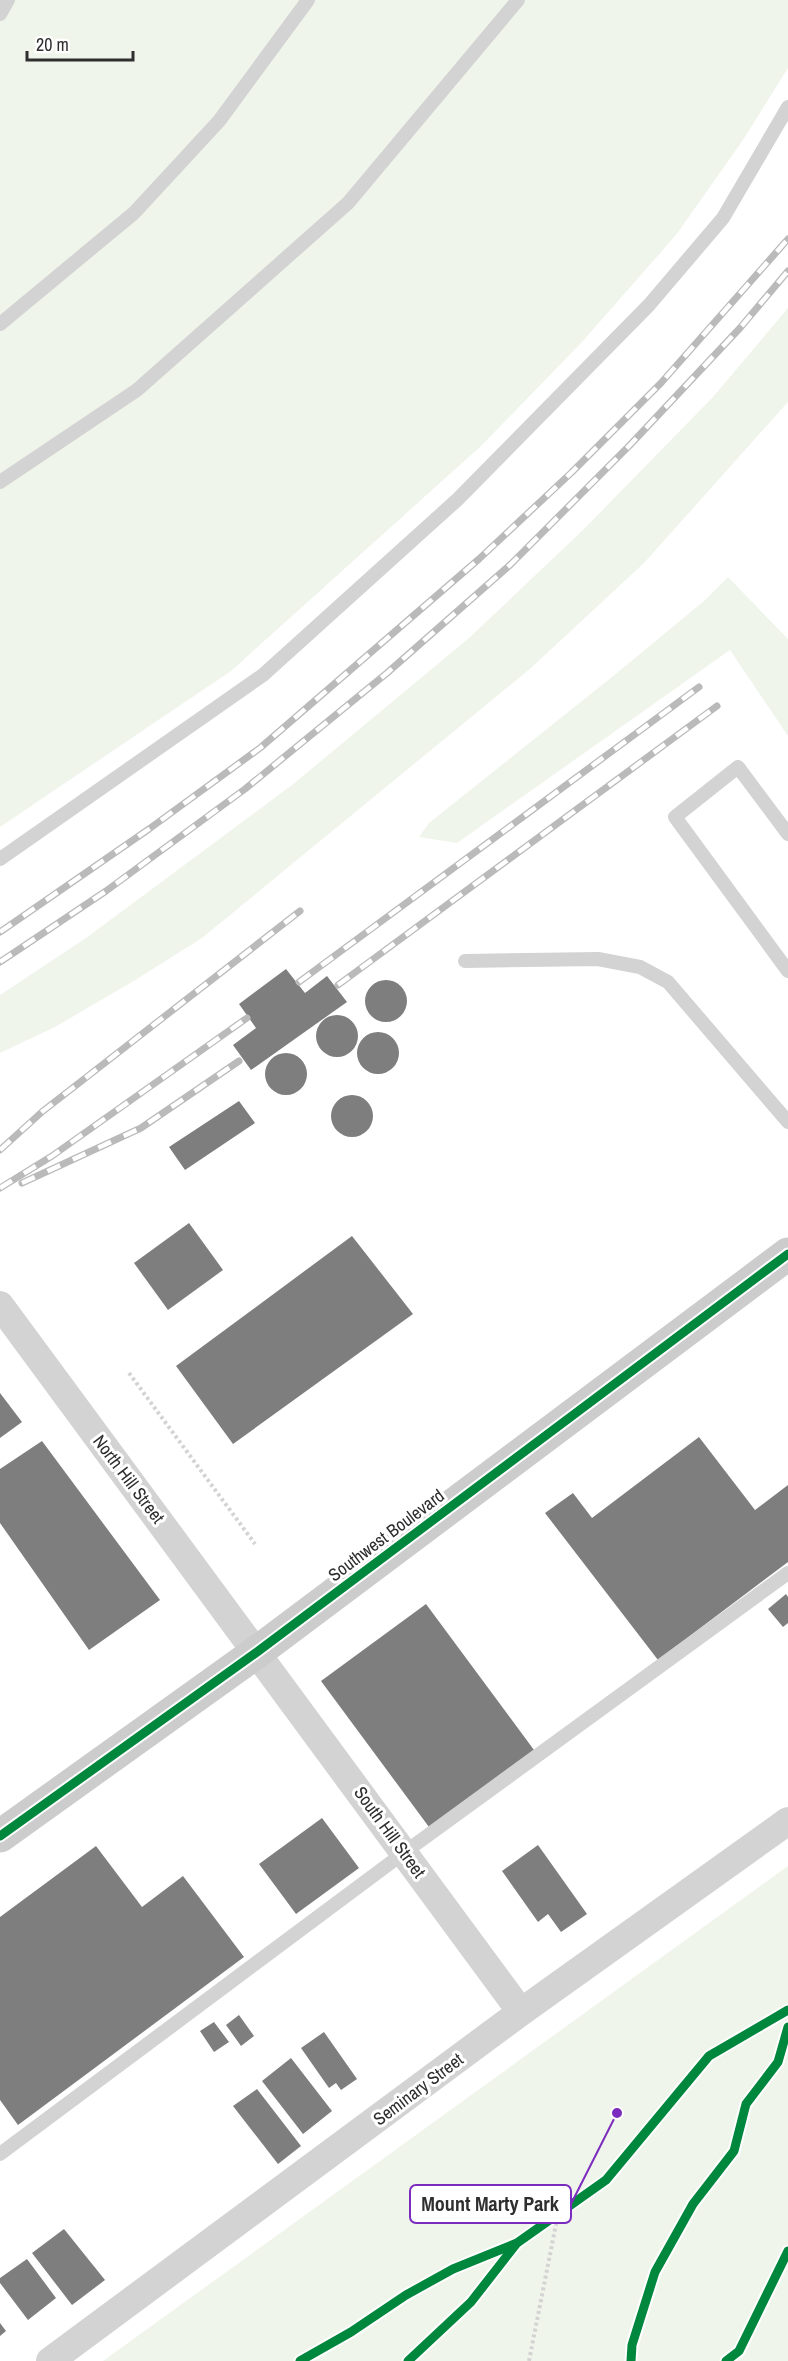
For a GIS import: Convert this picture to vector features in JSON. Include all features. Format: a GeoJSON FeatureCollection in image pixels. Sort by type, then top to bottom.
{"type":"FeatureCollection","features":[{"type":"Feature","properties":{"kind":"main road","name":"Southwest Boulevard"},"geometry":{"type":"LineString","coordinates":[[0,1836],[257,1652],[788,1254]]}},
{"type":"Feature","properties":{"kind":"street","name":"North Hill Street"},"geometry":{"type":"LineString","coordinates":[[0,1305],[257,1652]]}},
{"type":"Feature","properties":{"kind":"street","name":"South Hill Street"},"geometry":{"type":"LineString","coordinates":[[257,1652],[521,2012]]}},
{"type":"Feature","properties":{"kind":"street","name":"Seminary Street"},"geometry":{"type":"LineString","coordinates":[[50,2361],[521,2012],[788,1821]]}},
{"type":"Feature","properties":{"kind":"lane"},"geometry":{"type":"LineString","coordinates":[[0,14],[8,0]]}},
{"type":"Feature","properties":{"kind":"lane"},"geometry":{"type":"LineString","coordinates":[[0,324],[134,213],[219,121],[308,0]]}},
{"type":"Feature","properties":{"kind":"lane"},"geometry":{"type":"LineString","coordinates":[[0,482],[137,390],[348,202],[518,0]]}},
{"type":"Feature","properties":{"kind":"lane"},"geometry":{"type":"LineString","coordinates":[[0,858],[263,675],[458,499],[649,305],[723,218],[788,107]]}},
{"type":"Feature","properties":{"kind":"lane"},"geometry":{"type":"LineString","coordinates":[[788,834],[738,767],[675,817],[788,971]]}},
{"type":"Feature","properties":{"kind":"lane"},"geometry":{"type":"LineString","coordinates":[[465,961],[598,959],[640,967],[668,982],[788,1122]]}},
{"type":"Feature","properties":{"kind":"lane"},"geometry":{"type":"LineString","coordinates":[[0,2154],[405,1852],[788,1573]]}},
{"type":"Feature","properties":{"kind":"path"},"geometry":{"type":"LineString","coordinates":[[129,1373],[255,1544]]}},
{"type":"Feature","properties":{"kind":"path"},"geometry":{"type":"LineString","coordinates":[[529,2361],[558,2214]]}},
{"type":"Feature","properties":{"kind":"shaded area"},"geometry":{"type":"Polygon","coordinates":[[[0,0],[788,0],[788,68],[743,140],[676,235],[582,342],[481,446],[231,671],[0,827],[0,0]]]}},
{"type":"Feature","properties":{"kind":"shaded area"},"geometry":{"type":"Polygon","coordinates":[[[788,308],[788,402],[644,563],[531,668],[202,938],[55,1027],[0,1053],[0,995],[86,938],[292,785],[469,638],[584,529],[713,397],[788,308]]]}},
{"type":"Feature","properties":{"kind":"shaded area"},"geometry":{"type":"Polygon","coordinates":[[[728,577],[788,639],[788,736],[730,650],[457,843],[419,837],[429,823],[612,677],[704,601],[728,577]]]}},
{"type":"Feature","properties":{"kind":"shaded area"},"geometry":{"type":"Polygon","coordinates":[[[788,1866],[788,2361],[103,2361],[788,1866]]]}},
{"type":"Feature","properties":{"kind":"building"},"geometry":{"type":"Polygon","coordinates":[[[286,969],[305,993],[327,976],[347,1002],[251,1070],[233,1045],[256,1028],[239,1004],[286,969]]]}},
{"type":"Feature","properties":{"kind":"building"},"geometry":{"type":"Polygon","coordinates":[[[386,980],[394,981],[401,986],[406,993],[406,1009],[401,1016],[394,1021],[386,1022],[378,1021],[371,1016],[366,1009],[365,1001],[366,993],[371,986],[378,981],[386,980]]]}},
{"type":"Feature","properties":{"kind":"building"},"geometry":{"type":"Polygon","coordinates":[[[337,1015],[345,1016],[352,1021],[357,1028],[357,1044],[352,1051],[345,1056],[337,1057],[329,1056],[322,1051],[317,1044],[316,1036],[317,1028],[322,1021],[329,1016],[337,1015]]]}},
{"type":"Feature","properties":{"kind":"building"},"geometry":{"type":"Polygon","coordinates":[[[378,1032],[386,1033],[393,1038],[398,1045],[398,1061],[393,1068],[386,1073],[378,1074],[370,1073],[363,1068],[358,1061],[357,1053],[358,1045],[363,1038],[370,1033],[378,1032]]]}},
{"type":"Feature","properties":{"kind":"building"},"geometry":{"type":"Polygon","coordinates":[[[286,1053],[294,1054],[301,1059],[306,1066],[306,1082],[301,1089],[294,1094],[286,1095],[278,1094],[271,1089],[266,1082],[265,1074],[266,1066],[271,1059],[278,1054],[286,1053]]]}},
{"type":"Feature","properties":{"kind":"building"},"geometry":{"type":"Polygon","coordinates":[[[352,1095],[360,1096],[367,1101],[372,1108],[372,1124],[367,1131],[360,1136],[352,1137],[344,1136],[337,1131],[332,1124],[331,1116],[332,1108],[337,1101],[344,1096],[352,1095]]]}},
{"type":"Feature","properties":{"kind":"building"},"geometry":{"type":"Polygon","coordinates":[[[239,1101],[255,1123],[185,1170],[169,1147],[239,1101]]]}},
{"type":"Feature","properties":{"kind":"building"},"geometry":{"type":"Polygon","coordinates":[[[189,1223],[223,1270],[168,1310],[134,1263],[189,1223]]]}},
{"type":"Feature","properties":{"kind":"building"},"geometry":{"type":"Polygon","coordinates":[[[352,1236],[413,1314],[233,1444],[176,1366],[352,1236]]]}},
{"type":"Feature","properties":{"kind":"building"},"geometry":{"type":"Polygon","coordinates":[[[0,1393],[22,1422],[0,1438],[0,1393]]]}},
{"type":"Feature","properties":{"kind":"building"},"geometry":{"type":"Polygon","coordinates":[[[699,1437],[755,1510],[788,1485],[788,1562],[658,1660],[545,1513],[573,1493],[592,1518],[699,1437]]]}},
{"type":"Feature","properties":{"kind":"building"},"geometry":{"type":"Polygon","coordinates":[[[42,1441],[160,1600],[89,1650],[0,1523],[0,1469],[42,1441]]]}},
{"type":"Feature","properties":{"kind":"building"},"geometry":{"type":"Polygon","coordinates":[[[786,1594],[788,1623],[783,1627],[768,1609],[786,1594]]]}},
{"type":"Feature","properties":{"kind":"building"},"geometry":{"type":"Polygon","coordinates":[[[426,1604],[534,1750],[429,1827],[321,1681],[426,1604]]]}},
{"type":"Feature","properties":{"kind":"building"},"geometry":{"type":"Polygon","coordinates":[[[322,1818],[359,1868],[296,1914],[259,1864],[322,1818]]]}},
{"type":"Feature","properties":{"kind":"building"},"geometry":{"type":"Polygon","coordinates":[[[538,1845],[587,1914],[561,1932],[548,1914],[538,1922],[502,1871],[538,1845]]]}},
{"type":"Feature","properties":{"kind":"building"},"geometry":{"type":"Polygon","coordinates":[[[96,1846],[142,1907],[183,1876],[244,1957],[18,2125],[0,2100],[0,1917],[96,1846]]]}},
{"type":"Feature","properties":{"kind":"building"},"geometry":{"type":"Polygon","coordinates":[[[239,2015],[254,2036],[241,2046],[226,2025],[239,2015]]]}},
{"type":"Feature","properties":{"kind":"building"},"geometry":{"type":"Polygon","coordinates":[[[214,2022],[229,2042],[214,2052],[200,2031],[214,2022]]]}},
{"type":"Feature","properties":{"kind":"building"},"geometry":{"type":"Polygon","coordinates":[[[324,2032],[357,2079],[341,2090],[336,2083],[329,2088],[301,2048],[324,2032]]]}},
{"type":"Feature","properties":{"kind":"building"},"geometry":{"type":"Polygon","coordinates":[[[291,2058],[332,2111],[303,2134],[262,2081],[291,2058]]]}},
{"type":"Feature","properties":{"kind":"building"},"geometry":{"type":"Polygon","coordinates":[[[257,2089],[301,2146],[278,2164],[233,2106],[257,2089]]]}},
{"type":"Feature","properties":{"kind":"building"},"geometry":{"type":"Polygon","coordinates":[[[64,2229],[105,2280],[72,2305],[32,2253],[64,2229]]]}},
{"type":"Feature","properties":{"kind":"building"},"geometry":{"type":"Polygon","coordinates":[[[27,2259],[56,2298],[28,2320],[0,2283],[0,2278],[27,2259]]]}},
{"type":"Feature","properties":{"kind":"building"},"geometry":{"type":"Polygon","coordinates":[[[0,2323],[6,2331],[0,2336],[0,2323]]]}},
{"type":"Feature","properties":{"kind":"railway"},"geometry":{"type":"LineString","coordinates":[[0,932],[149,829],[260,748],[479,559],[571,473],[661,383],[788,239]]}},
{"type":"Feature","properties":{"kind":"railway"},"geometry":{"type":"LineString","coordinates":[[0,962],[106,891],[245,789],[387,673],[510,565],[630,445],[740,328],[788,271]]}},
{"type":"Feature","properties":{"kind":"railway"},"geometry":{"type":"LineString","coordinates":[[299,982],[699,687]]}},
{"type":"Feature","properties":{"kind":"railway"},"geometry":{"type":"LineString","coordinates":[[338,985],[717,706]]}},
{"type":"Feature","properties":{"kind":"railway"},"geometry":{"type":"LineString","coordinates":[[0,1150],[43,1111],[300,911]]}},
{"type":"Feature","properties":{"kind":"railway"},"geometry":{"type":"LineString","coordinates":[[0,1188],[52,1156],[247,1018]]}},
{"type":"Feature","properties":{"kind":"railway"},"geometry":{"type":"LineString","coordinates":[[22,1183],[141,1128],[239,1061]]}},
{"type":"Feature","properties":{"kind":"cycle path"},"geometry":{"type":"LineString","coordinates":[[0,1836],[257,1652],[788,1254]]}},
{"type":"Feature","properties":{"kind":"cycle path"},"geometry":{"type":"LineString","coordinates":[[408,2361],[471,2302],[517,2243],[606,2180],[709,2056],[788,2010]]}},
{"type":"Feature","properties":{"kind":"cycle path"},"geometry":{"type":"LineString","coordinates":[[631,2361],[632,2345],[655,2272],[693,2204],[734,2151],[746,2104],[778,2062],[788,2027]]}},
{"type":"Feature","properties":{"kind":"cycle path"},"geometry":{"type":"LineString","coordinates":[[300,2361],[351,2332],[406,2295],[453,2269],[517,2243]]}},
{"type":"Feature","properties":{"kind":"cycle path"},"geometry":{"type":"LineString","coordinates":[[726,2361],[739,2351],[788,2251]]}},
{"type":"Feature","properties":{"kind":"place","name":"Mount Marty Park"},"geometry":{"type":"Point","coordinates":[617,2113]}}]}
